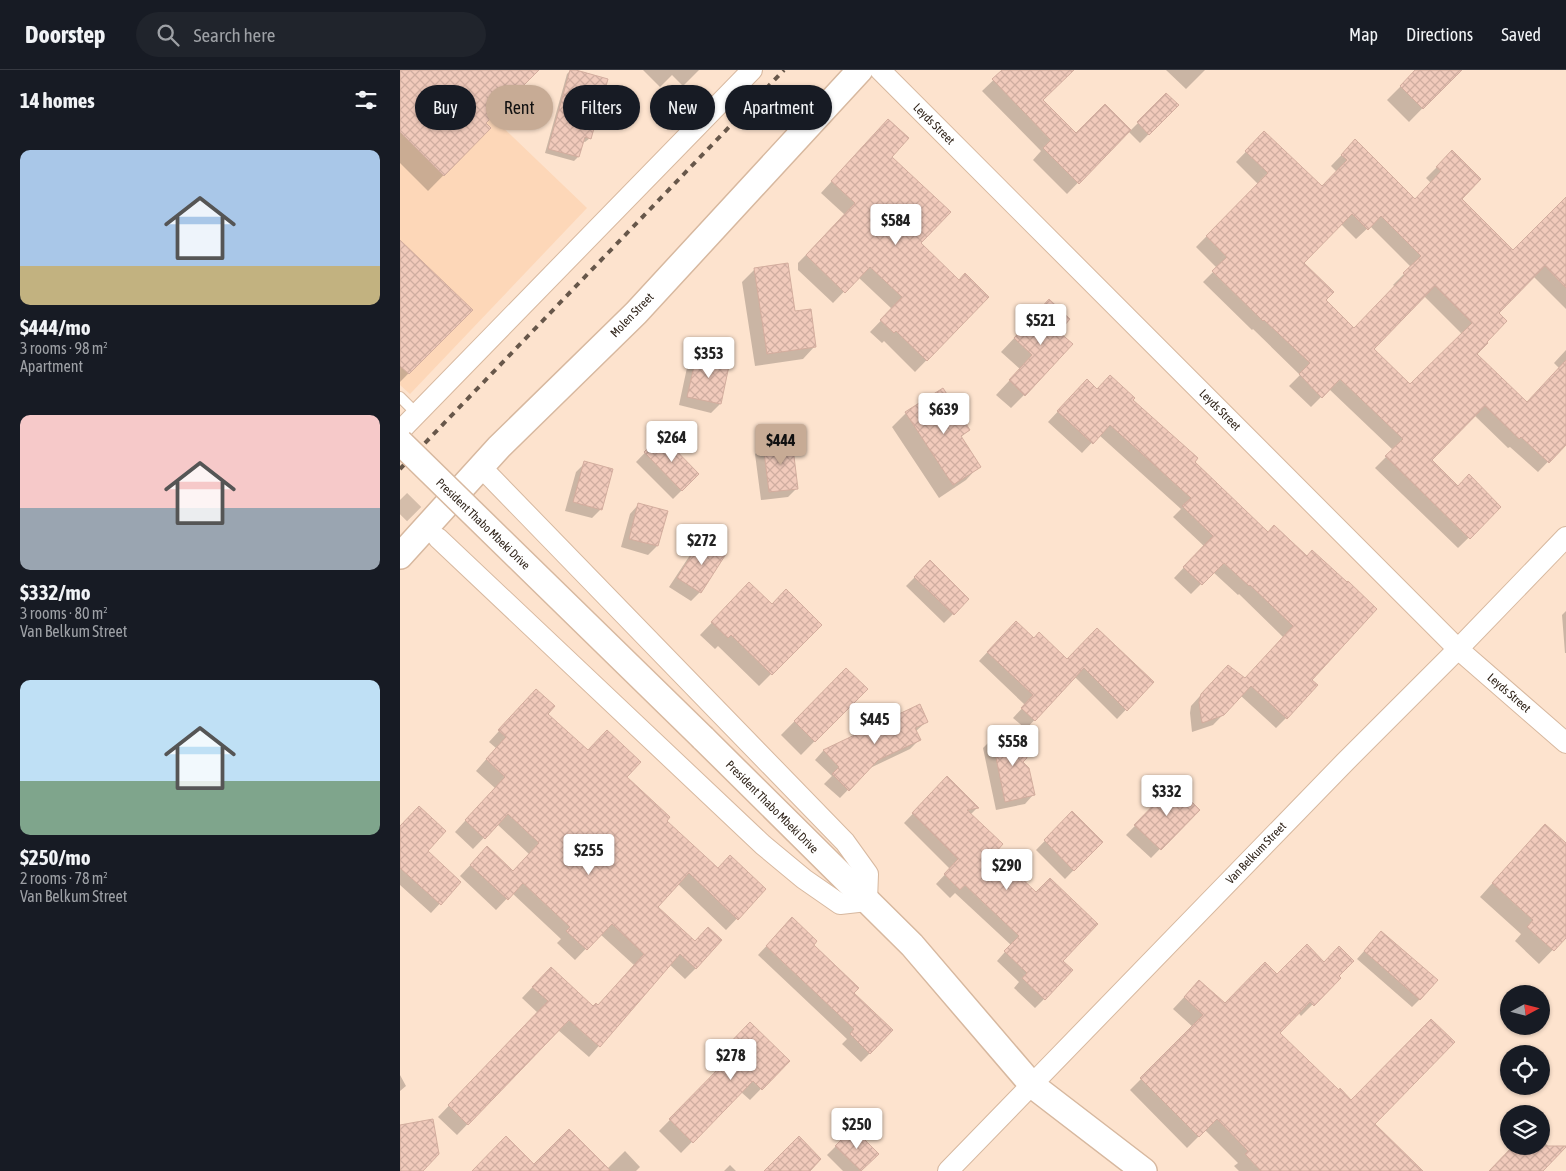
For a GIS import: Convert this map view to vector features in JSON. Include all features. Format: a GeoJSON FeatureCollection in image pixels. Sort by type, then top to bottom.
{"type":"FeatureCollection","features":[{"type":"Feature","properties":{"kind":"street"},"geometry":{"type":"LineString","coordinates":[[400,431],[752,70]]}},
{"type":"Feature","properties":{"kind":"street","name":"Molen Street"},"geometry":{"type":"LineString","coordinates":[[400,556],[498,447],[636,313],[860,70]]}},
{"type":"Feature","properties":{"kind":"street","name":"Leyds Street"},"geometry":{"type":"LineString","coordinates":[[880,70],[1458,649],[1566,743]]}},
{"type":"Feature","properties":{"kind":"street","name":"President Thabo Mbeki Drive"},"geometry":{"type":"LineString","coordinates":[[400,442],[912,945],[1032,1085],[1144,1171]]}},
{"type":"Feature","properties":{"kind":"street"},"geometry":{"type":"LineString","coordinates":[[438,538],[763,845],[804,879],[840,904],[867,901],[868,874],[845,842],[481,467]]}},
{"type":"Feature","properties":{"kind":"street","name":"Van Belkum Street"},"geometry":{"type":"LineString","coordinates":[[948,1171],[1566,537]]}},
{"type":"Feature","properties":{"kind":"lane"},"geometry":{"type":"LineString","coordinates":[[400,397],[417,414]]}},
{"type":"Feature","properties":{"kind":"shaded area"},"geometry":{"type":"Polygon","coordinates":[[[400,70],[443,70],[459,85],[415,85],[415,130],[476,130],[476,102],[486,111],[486,130],[506,130],[587,208],[410,394],[400,385],[400,70]]]}},
{"type":"Feature","properties":{"kind":"building"},"geometry":{"type":"Polygon","coordinates":[[[400,70],[539,70],[524,85],[486,85],[486,130],[489,130],[444,176],[400,132],[400,70]]]}},
{"type":"Feature","properties":{"kind":"building"},"geometry":{"type":"Polygon","coordinates":[[[570,70],[608,79],[606,85],[566,85],[570,70]]]}},
{"type":"Feature","properties":{"kind":"building"},"geometry":{"type":"Polygon","coordinates":[[[1002,70],[1074,70],[1043,100],[1076,133],[1105,104],[1131,130],[1079,184],[1043,148],[1051,140],[992,79],[1002,70]]]}},
{"type":"Feature","properties":{"kind":"building"},"geometry":{"type":"Polygon","coordinates":[[[1415,70],[1462,70],[1423,109],[1400,86],[1415,70]]]}},
{"type":"Feature","properties":{"kind":"building"},"geometry":{"type":"Polygon","coordinates":[[[1166,93],[1179,105],[1149,135],[1137,122],[1166,93]]]}},
{"type":"Feature","properties":{"kind":"building"},"geometry":{"type":"Polygon","coordinates":[[[563,95],[563,130],[594,130],[591,139],[585,137],[579,157],[548,149],[563,95]]]}},
{"type":"Feature","properties":{"kind":"building"},"geometry":{"type":"Polygon","coordinates":[[[888,119],[909,138],[892,157],[951,212],[921,243],[959,280],[965,273],[989,297],[927,361],[896,331],[894,333],[880,320],[902,297],[870,267],[845,293],[806,255],[855,203],[831,181],[888,119]]]}},
{"type":"Feature","properties":{"kind":"building"},"geometry":{"type":"Polygon","coordinates":[[[1264,131],[1322,186],[1347,160],[1341,155],[1355,139],[1415,199],[1441,171],[1436,167],[1452,150],[1481,179],[1462,199],[1513,250],[1566,197],[1566,288],[1545,266],[1499,313],[1507,321],[1477,354],[1527,402],[1566,360],[1566,445],[1549,463],[1521,437],[1519,439],[1485,406],[1432,460],[1458,486],[1469,474],[1501,507],[1470,539],[1385,456],[1403,439],[1340,379],[1322,398],[1299,374],[1310,363],[1263,321],[1212,271],[1227,257],[1206,236],[1268,173],[1245,151],[1264,131]],[[1352,214],[1304,263],[1334,292],[1326,300],[1354,328],[1405,275],[1403,273],[1421,256],[1381,216],[1368,230],[1352,214]],[[1435,286],[1374,349],[1410,384],[1472,323],[1435,286]]]}},
{"type":"Feature","properties":{"kind":"building"},"geometry":{"type":"Polygon","coordinates":[[[400,240],[473,310],[409,374],[400,366],[400,240]]]}},
{"type":"Feature","properties":{"kind":"building"},"geometry":{"type":"Polygon","coordinates":[[[788,263],[795,311],[811,309],[816,347],[767,354],[754,268],[788,263]]]}},
{"type":"Feature","properties":{"kind":"building"},"geometry":{"type":"Polygon","coordinates":[[[1049,299],[1070,319],[1059,332],[1073,344],[1025,396],[1009,380],[1032,355],[1014,338],[1049,299]]]}},
{"type":"Feature","properties":{"kind":"building"},"geometry":{"type":"Polygon","coordinates":[[[697,353],[730,361],[721,404],[687,397],[697,353]]]}},
{"type":"Feature","properties":{"kind":"building"},"geometry":{"type":"Polygon","coordinates":[[[1110,375],[1135,398],[1133,400],[1198,458],[1195,462],[1268,532],[1274,525],[1307,556],[1312,550],[1377,609],[1312,680],[1318,685],[1287,719],[1251,686],[1224,715],[1202,723],[1199,702],[1201,694],[1228,665],[1245,678],[1293,626],[1224,563],[1202,585],[1183,567],[1213,536],[1182,506],[1191,498],[1110,425],[1093,444],[1057,411],[1087,379],[1097,389],[1110,375]]]}},
{"type":"Feature","properties":{"kind":"building"},"geometry":{"type":"Polygon","coordinates":[[[943,388],[970,430],[961,436],[981,467],[953,485],[905,412],[943,388]]]}},
{"type":"Feature","properties":{"kind":"building"},"geometry":{"type":"Polygon","coordinates":[[[661,435],[699,474],[682,491],[644,452],[661,435]]]}},
{"type":"Feature","properties":{"kind":"building"},"geometry":{"type":"Polygon","coordinates":[[[792,440],[798,489],[769,492],[763,444],[792,440]]]}},
{"type":"Feature","properties":{"kind":"building"},"geometry":{"type":"Polygon","coordinates":[[[584,461],[613,469],[602,510],[573,502],[584,461]]]}},
{"type":"Feature","properties":{"kind":"building"},"geometry":{"type":"Polygon","coordinates":[[[638,503],[668,511],[658,546],[629,539],[638,503]]]}},
{"type":"Feature","properties":{"kind":"building"},"geometry":{"type":"Polygon","coordinates":[[[702,539],[726,554],[701,593],[677,578],[702,539]]]}},
{"type":"Feature","properties":{"kind":"building"},"geometry":{"type":"Polygon","coordinates":[[[930,560],[969,599],[954,615],[914,577],[930,560]]]}},
{"type":"Feature","properties":{"kind":"building"},"geometry":{"type":"Polygon","coordinates":[[[749,582],[772,604],[786,589],[822,625],[772,675],[731,635],[728,638],[711,622],[749,582]]]}},
{"type":"Feature","properties":{"kind":"building"},"geometry":{"type":"Polygon","coordinates":[[[1016,621],[1034,638],[1039,632],[1067,659],[1097,628],[1154,682],[1127,711],[1084,668],[1035,721],[1021,708],[1033,695],[987,652],[1016,621]]]}},
{"type":"Feature","properties":{"kind":"building"},"geometry":{"type":"Polygon","coordinates":[[[846,668],[868,689],[815,742],[794,721],[846,668]]]}},
{"type":"Feature","properties":{"kind":"building"},"geometry":{"type":"Polygon","coordinates":[[[536,689],[555,706],[548,714],[588,750],[607,730],[641,762],[627,777],[670,817],[667,821],[718,868],[730,855],[766,889],[738,920],[689,873],[658,907],[695,941],[708,927],[722,940],[696,969],[680,954],[600,1047],[569,1020],[468,1125],[448,1105],[548,1001],[532,987],[551,967],[593,1006],[596,1003],[598,1005],[644,954],[612,924],[587,950],[566,931],[570,927],[523,883],[508,900],[470,865],[487,846],[513,871],[539,843],[508,814],[485,839],[465,820],[505,777],[486,759],[506,737],[498,730],[536,689]]]}},
{"type":"Feature","properties":{"kind":"building"},"geometry":{"type":"Polygon","coordinates":[[[920,704],[928,722],[915,728],[921,740],[878,760],[849,791],[832,774],[839,767],[823,750],[920,704]]]}},
{"type":"Feature","properties":{"kind":"building"},"geometry":{"type":"Polygon","coordinates":[[[1021,732],[1027,758],[1023,762],[1029,768],[1035,795],[1005,802],[992,738],[1021,732]]]}},
{"type":"Feature","properties":{"kind":"building"},"geometry":{"type":"Polygon","coordinates":[[[947,776],[979,808],[967,810],[1003,844],[995,853],[1036,892],[1050,878],[1098,924],[1063,961],[1073,970],[1045,1000],[1022,978],[1027,973],[1004,951],[1019,936],[965,885],[960,890],[944,874],[958,859],[912,813],[947,776]]]}},
{"type":"Feature","properties":{"kind":"building"},"geometry":{"type":"Polygon","coordinates":[[[1174,784],[1200,810],[1161,850],[1134,825],[1174,784]]]}},
{"type":"Feature","properties":{"kind":"building"},"geometry":{"type":"Polygon","coordinates":[[[419,806],[446,831],[428,851],[461,882],[441,905],[400,868],[400,826],[419,806]]]}},
{"type":"Feature","properties":{"kind":"building"},"geometry":{"type":"Polygon","coordinates":[[[1072,811],[1103,842],[1074,871],[1044,840],[1072,811]]]}},
{"type":"Feature","properties":{"kind":"building"},"geometry":{"type":"Polygon","coordinates":[[[1545,824],[1566,843],[1566,938],[1554,951],[1527,927],[1533,920],[1492,883],[1545,824]]]}},
{"type":"Feature","properties":{"kind":"building"},"geometry":{"type":"Polygon","coordinates":[[[792,917],[817,941],[814,945],[859,988],[854,993],[893,1030],[870,1054],[850,1034],[854,1029],[766,946],[792,917]]]}},
{"type":"Feature","properties":{"kind":"building"},"geometry":{"type":"Polygon","coordinates":[[[1381,931],[1438,980],[1420,1000],[1364,951],[1381,931]]]}},
{"type":"Feature","properties":{"kind":"building"},"geometry":{"type":"Polygon","coordinates":[[[1307,944],[1324,962],[1339,946],[1354,961],[1339,976],[1341,978],[1314,1006],[1310,1002],[1280,1033],[1351,1100],[1431,1019],[1455,1042],[1375,1124],[1423,1171],[1261,1171],[1245,1154],[1248,1151],[1217,1119],[1199,1137],[1140,1078],[1203,1015],[1184,997],[1199,980],[1225,1003],[1265,962],[1277,974],[1307,944]]]}},
{"type":"Feature","properties":{"kind":"building"},"geometry":{"type":"Polygon","coordinates":[[[750,1022],[790,1061],[762,1090],[753,1081],[693,1143],[669,1119],[729,1058],[722,1051],[750,1022]]]}},
{"type":"Feature","properties":{"kind":"building"},"geometry":{"type":"Polygon","coordinates":[[[433,1119],[439,1154],[423,1171],[400,1171],[400,1125],[433,1119]]]}},
{"type":"Feature","properties":{"kind":"building"},"geometry":{"type":"Polygon","coordinates":[[[853,1128],[879,1154],[861,1171],[835,1146],[853,1128]]]}},
{"type":"Feature","properties":{"kind":"building"},"geometry":{"type":"Polygon","coordinates":[[[569,1129],[611,1171],[472,1171],[506,1136],[534,1164],[569,1129]]]}},
{"type":"Feature","properties":{"kind":"building"},"geometry":{"type":"Polygon","coordinates":[[[799,1136],[821,1159],[810,1171],[764,1171],[799,1136]]]}},
{"type":"Feature","properties":{"kind":"building"},"geometry":{"type":"Polygon","coordinates":[[[1550,1146],[1566,1146],[1543,1171],[1489,1171],[1504,1155],[1550,1155],[1550,1146]]]}},
{"type":"Feature","properties":{"kind":"tunnel"},"geometry":{"type":"LineString","coordinates":[[400,500],[437,537]]}},
{"type":"Feature","properties":{"kind":"railway"},"geometry":{"type":"LineString","coordinates":[[400,469],[784,70]]}}]}
